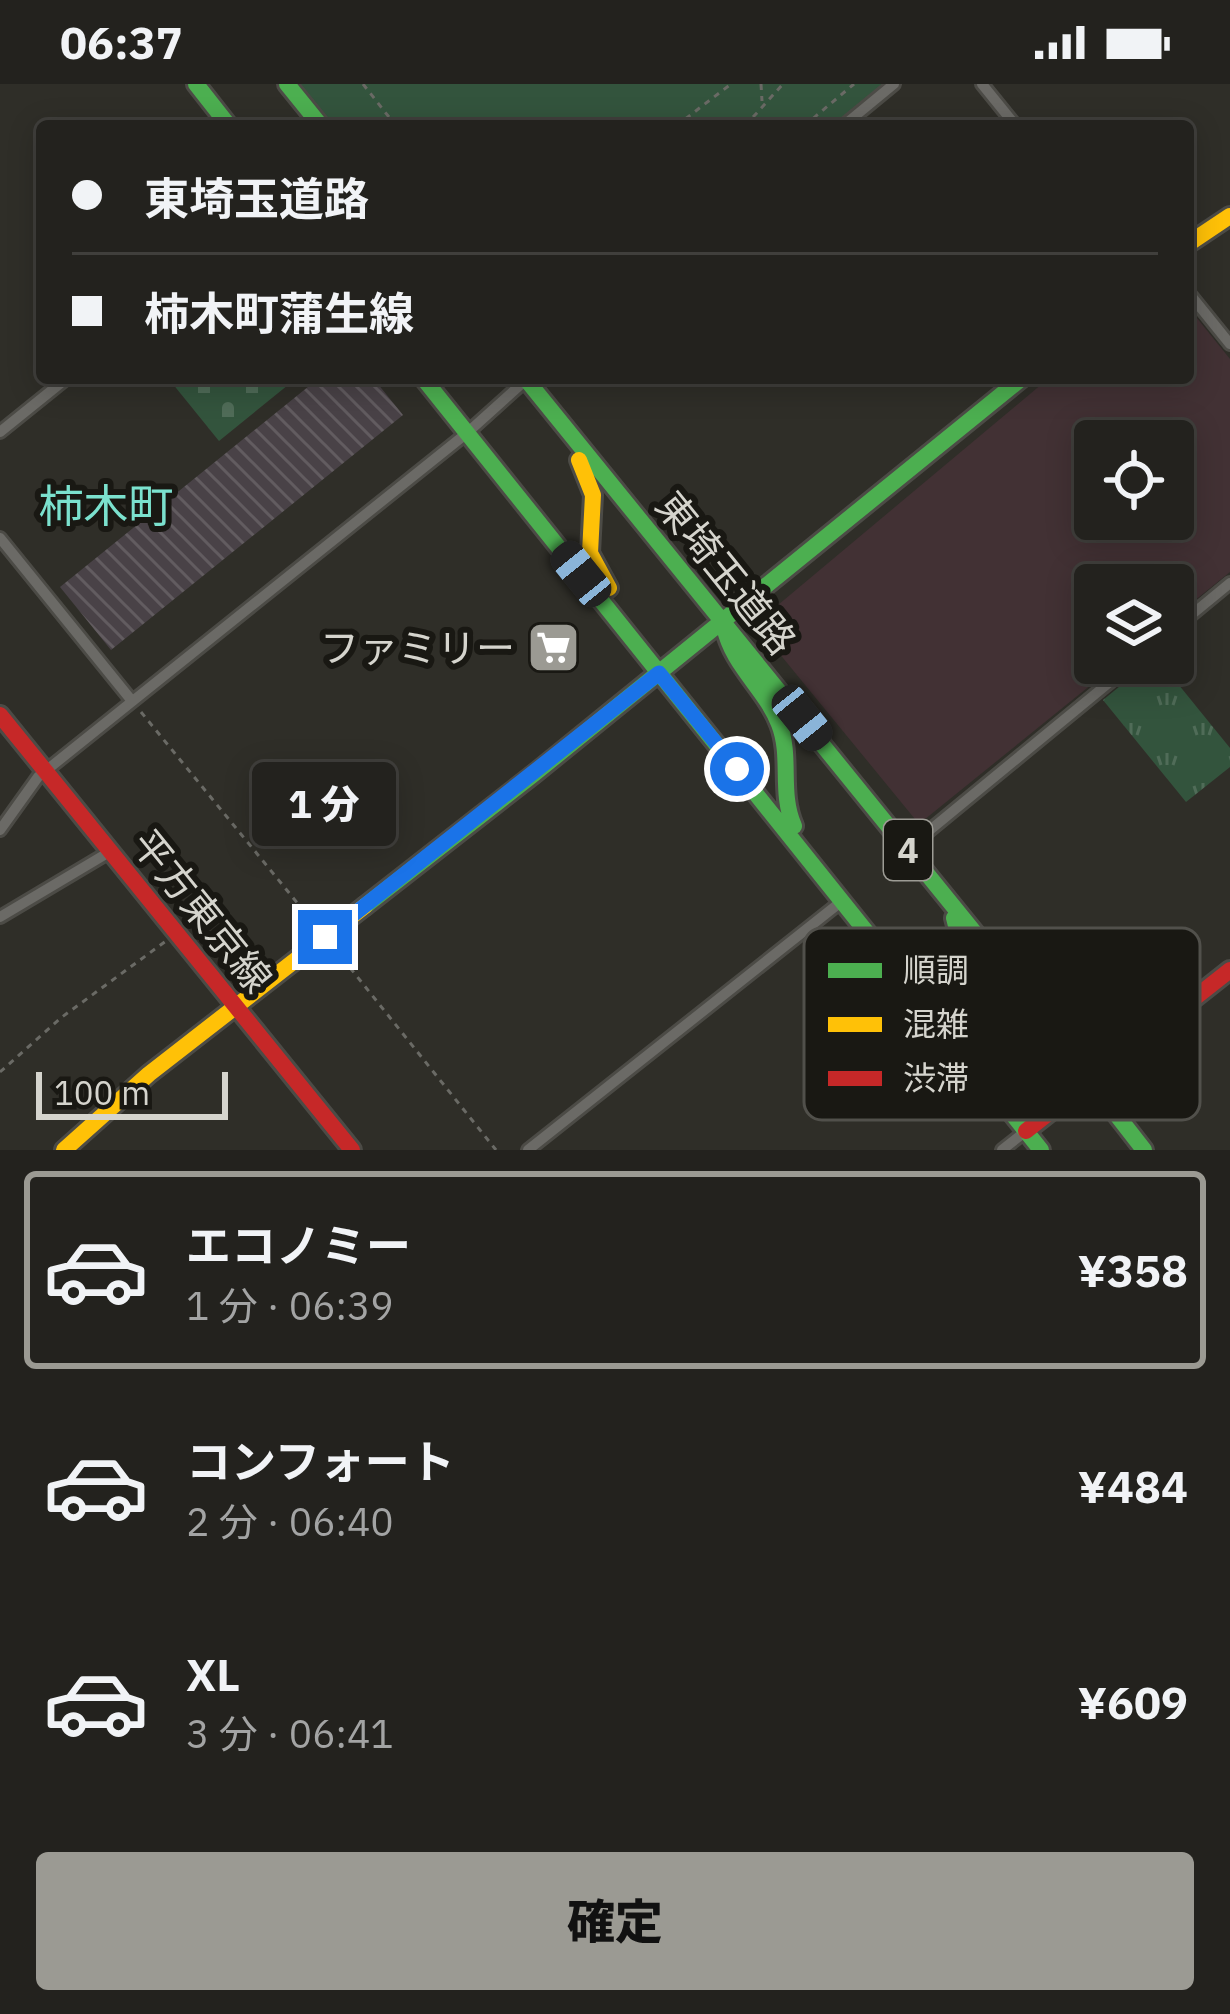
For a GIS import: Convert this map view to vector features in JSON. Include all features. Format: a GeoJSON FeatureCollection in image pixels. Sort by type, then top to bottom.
{"type":"FeatureCollection","features":[{"type":"Feature","properties":{"kind":"main road"},"geometry":{"type":"LineString","coordinates":[[196,84],[224,120]]}},
{"type":"Feature","properties":{"kind":"main road"},"geometry":{"type":"LineString","coordinates":[[287,84],[316,120]]}},
{"type":"Feature","properties":{"kind":"main road"},"geometry":{"type":"LineString","coordinates":[[1194,240],[1230,216]]}},
{"type":"Feature","properties":{"kind":"main road","name":"4"},"geometry":{"type":"LineString","coordinates":[[428,384],[864,928]]}},
{"type":"Feature","properties":{"kind":"main road","name":"東埼玉道路"},"geometry":{"type":"LineString","coordinates":[[531,384],[969,928]]}},
{"type":"Feature","properties":{"kind":"main road"},"geometry":{"type":"LineString","coordinates":[[62,1149],[1015,384]]}},
{"type":"Feature","properties":{"kind":"main road","name":"4"},"geometry":{"type":"LineString","coordinates":[[563,427],[593,495],[589,538],[593,565],[645,634],[659,673]]}},
{"type":"Feature","properties":{"kind":"main road","name":"4"},"geometry":{"type":"LineString","coordinates":[[723,621],[733,661],[781,727],[784,804],[814,863]]}},
{"type":"Feature","properties":{"kind":"main road","name":"平方東京線"},"geometry":{"type":"LineString","coordinates":[[0,716],[352,1150]]}},
{"type":"Feature","properties":{"kind":"main road","name":"4"},"geometry":{"type":"LineString","coordinates":[[941,893],[957,928]]}},
{"type":"Feature","properties":{"kind":"main road"},"geometry":{"type":"LineString","coordinates":[[1200,994],[1230,970]]}},
{"type":"Feature","properties":{"kind":"main road","name":"4"},"geometry":{"type":"LineString","coordinates":[[1017,1120],[1041,1150]]}},
{"type":"Feature","properties":{"kind":"main road","name":"4"},"geometry":{"type":"LineString","coordinates":[[1022,1120],[1026,1131]]}},
{"type":"Feature","properties":{"kind":"main road"},"geometry":{"type":"LineString","coordinates":[[1026,1131],[1040,1120]]}},
{"type":"Feature","properties":{"kind":"main road","name":"4"},"geometry":{"type":"LineString","coordinates":[[1104,1120],[1127,1150]]}},
{"type":"Feature","properties":{"kind":"main road","name":"東埼玉道路"},"geometry":{"type":"LineString","coordinates":[[1122,1120],[1144,1150]]}},
{"type":"Feature","properties":{"kind":"street"},"geometry":{"type":"LineString","coordinates":[[850,120],[894,84]]}},
{"type":"Feature","properties":{"kind":"street"},"geometry":{"type":"LineString","coordinates":[[982,84],[1011,120]]}},
{"type":"Feature","properties":{"kind":"street"},"geometry":{"type":"LineString","coordinates":[[1194,299],[1230,344]]}},
{"type":"Feature","properties":{"kind":"street"},"geometry":{"type":"LineString","coordinates":[[0,432],[60,384]]}},
{"type":"Feature","properties":{"kind":"street"},"geometry":{"type":"LineString","coordinates":[[0,830],[46,771],[467,433],[520,384]]}},
{"type":"Feature","properties":{"kind":"street"},"geometry":{"type":"LineString","coordinates":[[0,538],[132,701]]}},
{"type":"Feature","properties":{"kind":"street"},"geometry":{"type":"LineString","coordinates":[[1194,613],[1230,584]]}},
{"type":"Feature","properties":{"kind":"street"},"geometry":{"type":"LineString","coordinates":[[907,849],[1107,684]]}},
{"type":"Feature","properties":{"kind":"street"},"geometry":{"type":"LineString","coordinates":[[0,917],[111,850]]}},
{"type":"Feature","properties":{"kind":"street"},"geometry":{"type":"LineString","coordinates":[[808,928],[842,901]]}},
{"type":"Feature","properties":{"kind":"street"},"geometry":{"type":"LineString","coordinates":[[528,1150],[804,931]]}},
{"type":"Feature","properties":{"kind":"street"},"geometry":{"type":"LineString","coordinates":[[1002,1150],[1026,1131]]}},
{"type":"Feature","properties":{"kind":"path"},"geometry":{"type":"LineString","coordinates":[[363,84],[391,120]]}},
{"type":"Feature","properties":{"kind":"path"},"geometry":{"type":"LineString","coordinates":[[687,119],[730,84]]}},
{"type":"Feature","properties":{"kind":"path"},"geometry":{"type":"LineString","coordinates":[[761,84],[762,103]]}},
{"type":"Feature","properties":{"kind":"path"},"geometry":{"type":"LineString","coordinates":[[749,120],[783,84]]}},
{"type":"Feature","properties":{"kind":"path"},"geometry":{"type":"LineString","coordinates":[[811,120],[854,84]]}},
{"type":"Feature","properties":{"kind":"path"},"geometry":{"type":"LineString","coordinates":[[0,1072],[62,1017],[167,940]]}},
{"type":"Feature","properties":{"kind":"shaded area"},"geometry":{"type":"Polygon","coordinates":[[[1194,314],[1230,359],[1230,572],[1194,601],[1194,564],[1074,564],[1074,684],[1092,684],[919,824],[774,647],[778,605],[1042,384],[1194,384],[1194,314]]]}},
{"type":"Feature","properties":{"kind":"green space"},"geometry":{"type":"Polygon","coordinates":[[[296,84],[886,84],[841,120],[324,120],[296,84]]]}},
{"type":"Feature","properties":{"kind":"green space"},"geometry":{"type":"Polygon","coordinates":[[[173,384],[287,384],[288,385],[219,441],[173,384]]]}},
{"type":"Feature","properties":{"kind":"green space"},"geometry":{"type":"Polygon","coordinates":[[[1122,684],[1178,684],[1230,748],[1230,767],[1186,802],[1103,700],[1122,684]]]}},
{"type":"Feature","properties":{"kind":"building"},"geometry":{"type":"Polygon","coordinates":[[[312,384],[378,384],[403,415],[111,650],[60,587],[312,384]]]}},
{"type":"Feature","properties":{"kind":"building"},"geometry":{"type":"Polygon","coordinates":[[[545,627],[568,655],[552,668],[529,640],[545,627]]]}},
{"type":"Feature","properties":{"kind":"traffic: fast"},"geometry":{"type":"LineString","coordinates":[[196,84],[224,120]]}},
{"type":"Feature","properties":{"kind":"traffic: fast"},"geometry":{"type":"LineString","coordinates":[[287,84],[316,120]]}},
{"type":"Feature","properties":{"kind":"traffic: fast"},"geometry":{"type":"LineString","coordinates":[[428,384],[863,928]]}},
{"type":"Feature","properties":{"kind":"traffic: fast"},"geometry":{"type":"LineString","coordinates":[[530,384],[971,928]]}},
{"type":"Feature","properties":{"kind":"traffic: fast"},"geometry":{"type":"LineString","coordinates":[[365,906],[1015,384]]}},
{"type":"Feature","properties":{"kind":"traffic: fast"},"geometry":{"type":"LineString","coordinates":[[724,626],[734,653],[779,724],[794,826]]}},
{"type":"Feature","properties":{"kind":"traffic: fast"},"geometry":{"type":"LineString","coordinates":[[954,918],[956,928]]}},
{"type":"Feature","properties":{"kind":"traffic: fast"},"geometry":{"type":"LineString","coordinates":[[1017,1120],[1041,1150]]}},
{"type":"Feature","properties":{"kind":"traffic: fast"},"geometry":{"type":"LineString","coordinates":[[1121,1120],[1144,1150]]}},
{"type":"Feature","properties":{"kind":"traffic: slow"},"geometry":{"type":"LineString","coordinates":[[1194,240],[1230,216]]}},
{"type":"Feature","properties":{"kind":"traffic: slow"},"geometry":{"type":"LineString","coordinates":[[579,460],[593,495],[590,553],[609,588]]}},
{"type":"Feature","properties":{"kind":"traffic: slow"},"geometry":{"type":"LineString","coordinates":[[64,1150],[149,1074],[365,906]]}},
{"type":"Feature","properties":{"kind":"traffic: jam"},"geometry":{"type":"LineString","coordinates":[[0,715],[352,1150]]}},
{"type":"Feature","properties":{"kind":"traffic: jam"},"geometry":{"type":"LineString","coordinates":[[1200,994],[1230,970]]}},
{"type":"Feature","properties":{"kind":"traffic: jam"},"geometry":{"type":"LineString","coordinates":[[1026,1131],[1040,1120]]}},
{"type":"Feature","properties":{"kind":"place","name":"ファミリー"},"geometry":{"type":"Point","coordinates":[554,648]}},
{"type":"Feature","properties":{"kind":"district","name":"柿木町"},"geometry":{"type":"Point","coordinates":[106,506]}},
{"type":"Feature","properties":{"kind":"route"},"geometry":{"type":"LineString","coordinates":[[325,937],[659,673],[737,769]]}}]}
